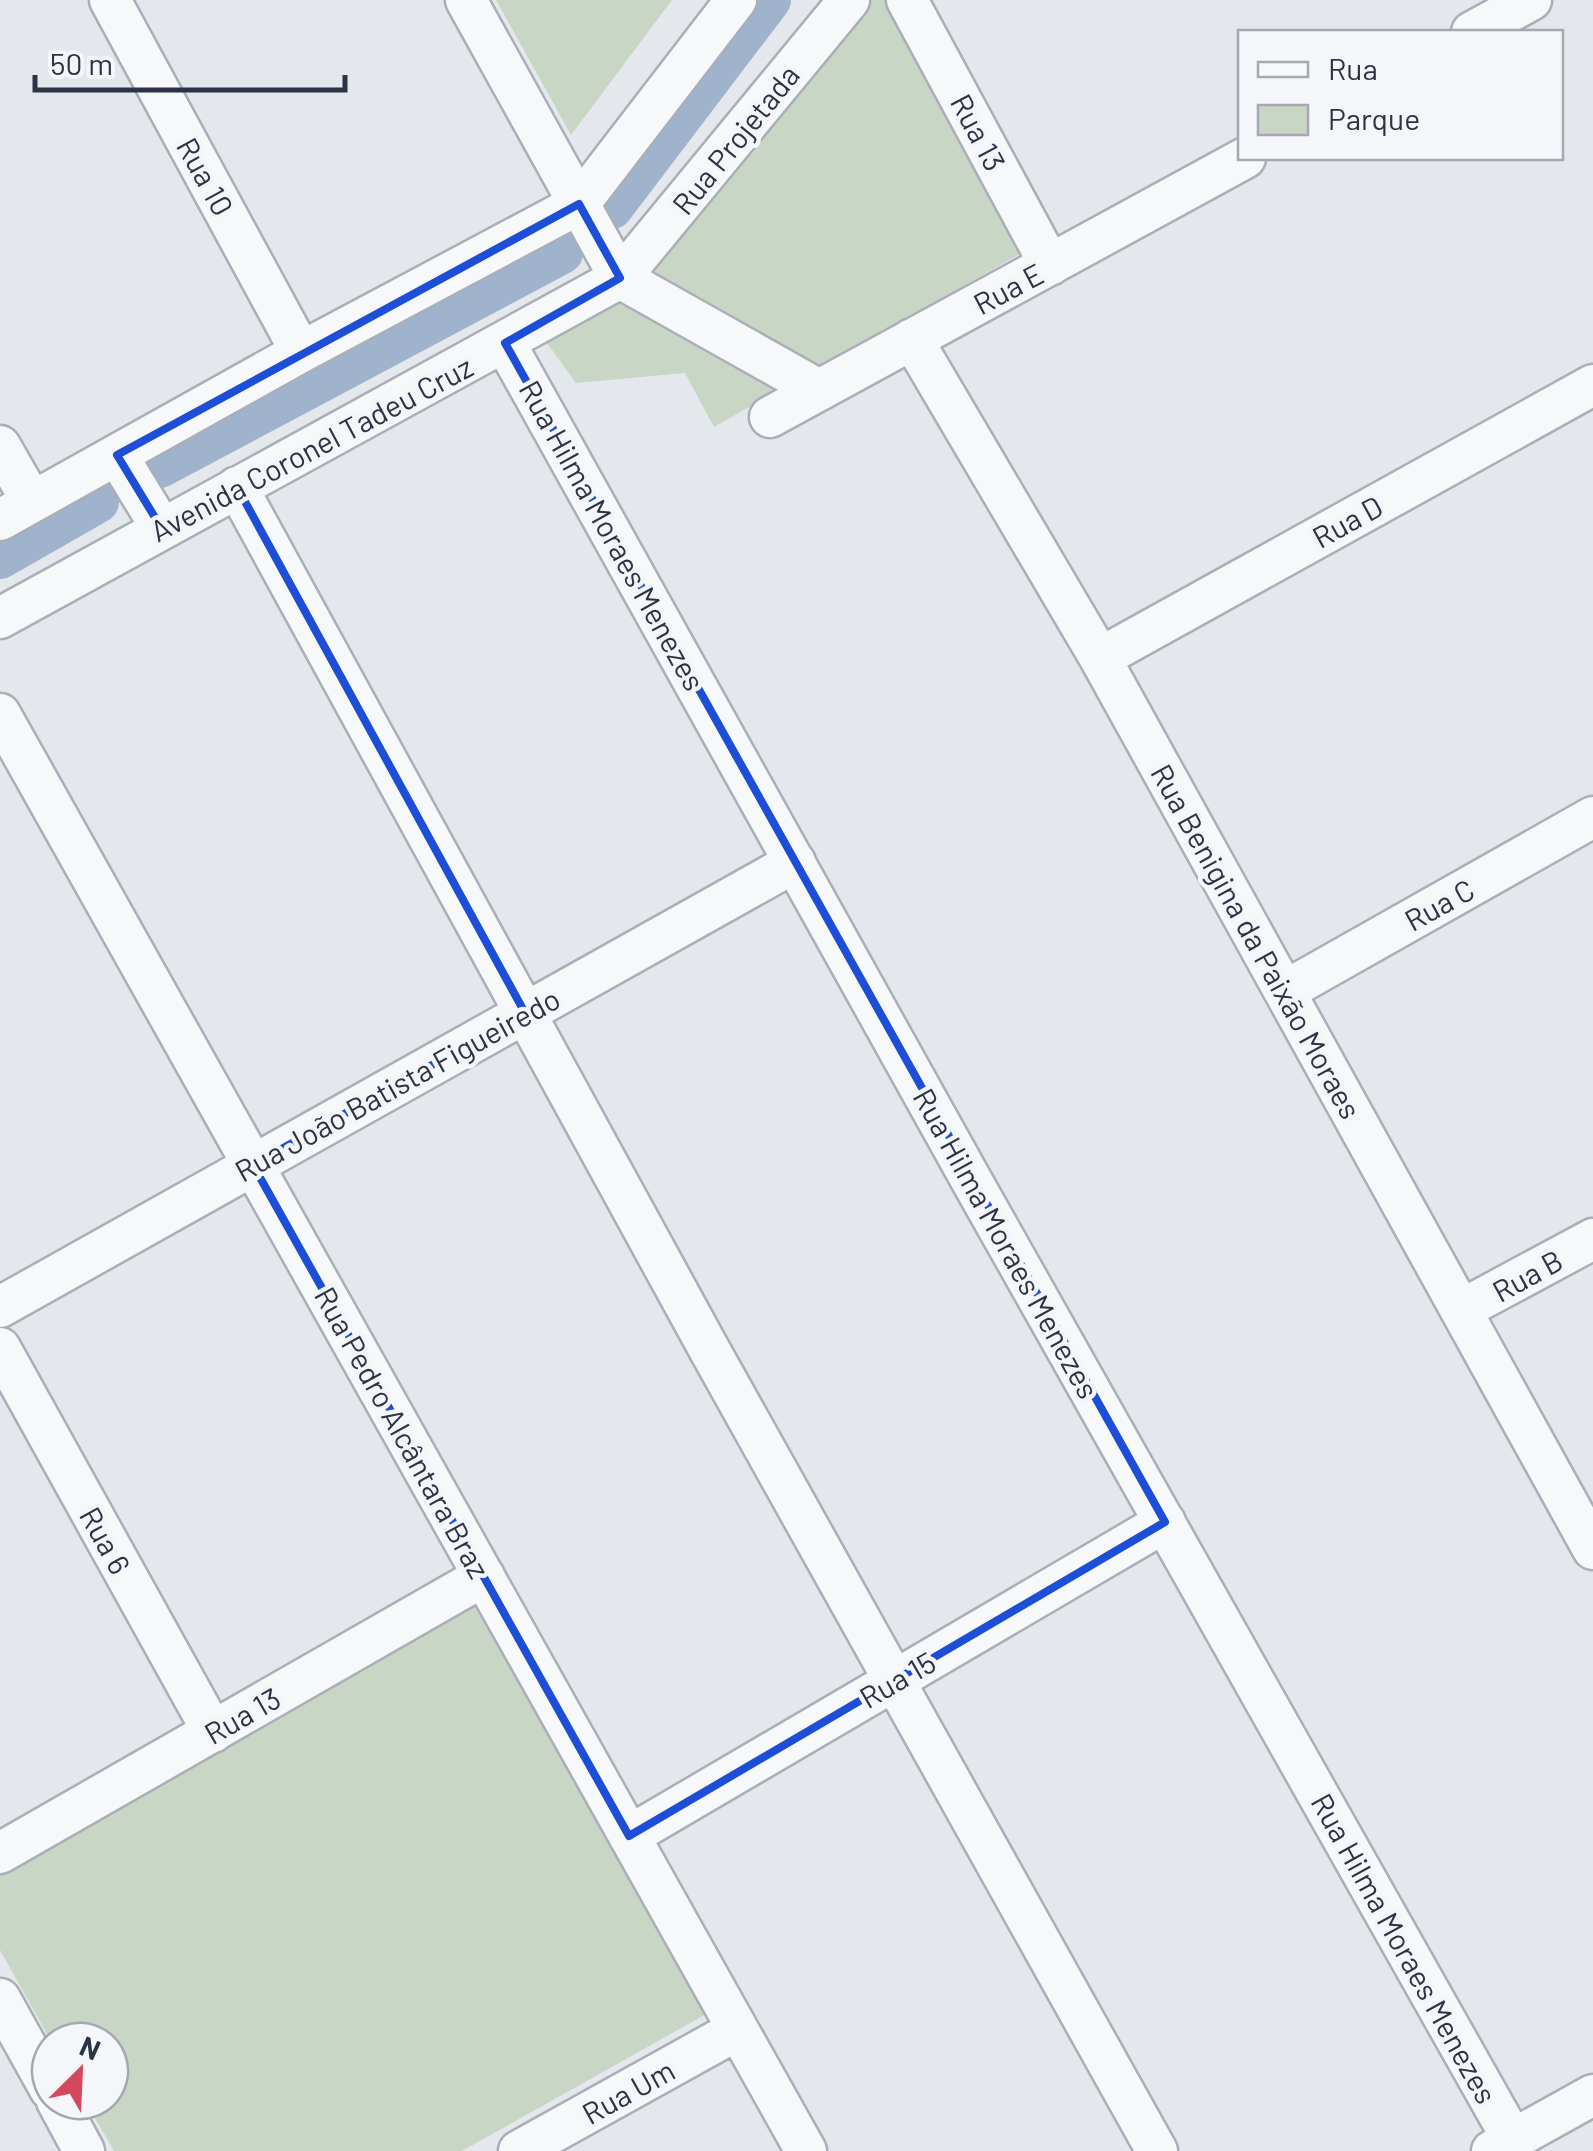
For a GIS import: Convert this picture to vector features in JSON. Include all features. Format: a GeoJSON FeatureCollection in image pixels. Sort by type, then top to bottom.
{"type":"FeatureCollection","features":[{"type":"Feature","properties":{"kind":"street","name":"Rua 10"},"geometry":{"type":"LineString","coordinates":[[110,0],[302,352]]}},
{"type":"Feature","properties":{"kind":"street"},"geometry":{"type":"LineString","coordinates":[[466,0],[620,278],[819,390]]}},
{"type":"Feature","properties":{"kind":"street"},"geometry":{"type":"LineString","coordinates":[[0,446],[16,511],[579,204],[736,0]]}},
{"type":"Feature","properties":{"kind":"street","name":"Rua Projetada"},"geometry":{"type":"LineString","coordinates":[[620,278],[849,0]]}},
{"type":"Feature","properties":{"kind":"street","name":"Rua 13"},"geometry":{"type":"LineString","coordinates":[[907,0],[1050,265]]}},
{"type":"Feature","properties":{"kind":"street"},"geometry":{"type":"LineString","coordinates":[[1476,30],[1531,0]]}},
{"type":"Feature","properties":{"kind":"street","name":"Rua E"},"geometry":{"type":"LineString","coordinates":[[770,417],[1241,160]]}},
{"type":"Feature","properties":{"kind":"street","name":"Avenida Coronel Tadeu Cruz"},"geometry":{"type":"LineString","coordinates":[[0,618],[620,278]]}},
{"type":"Feature","properties":{"kind":"street","name":"Rua Benigina da Paixão Moraes"},"geometry":{"type":"LineString","coordinates":[[912,339],[1100,658],[1593,1548]]}},
{"type":"Feature","properties":{"kind":"street","name":"Rua Hilma Moraes Menezes"},"geometry":{"type":"LineString","coordinates":[[505,343],[1165,1522],[1503,2146]]}},
{"type":"Feature","properties":{"kind":"street","name":"Rua D"},"geometry":{"type":"LineString","coordinates":[[1100,658],[1593,385]]}},
{"type":"Feature","properties":{"kind":"street"},"geometry":{"type":"LineString","coordinates":[[117,454],[162,529]]}},
{"type":"Feature","properties":{"kind":"street"},"geometry":{"type":"LineString","coordinates":[[237,487],[1158,2151]]}},
{"type":"Feature","properties":{"kind":"street","name":"Rua Pedro Alcântara Braz"},"geometry":{"type":"LineString","coordinates":[[0,714],[806,2151]]}},
{"type":"Feature","properties":{"kind":"street","name":"Rua C"},"geometry":{"type":"LineString","coordinates":[[1285,991],[1593,817]]}},
{"type":"Feature","properties":{"kind":"street","name":"Rua João Batista Figueiredo"},"geometry":{"type":"LineString","coordinates":[[0,1307],[794,862]]}},
{"type":"Feature","properties":{"kind":"street","name":"Rua B"},"geometry":{"type":"LineString","coordinates":[[1461,1310],[1593,1239]]}},
{"type":"Feature","properties":{"kind":"street","name":"Rua 6"},"geometry":{"type":"LineString","coordinates":[[0,1348],[212,1732]]}},
{"type":"Feature","properties":{"kind":"street","name":"Rua 15"},"geometry":{"type":"LineString","coordinates":[[629,1836],[1165,1522]]}},
{"type":"Feature","properties":{"kind":"street","name":"Rua 13"},"geometry":{"type":"LineString","coordinates":[[0,1853],[484,1576]]}},
{"type":"Feature","properties":{"kind":"street"},"geometry":{"type":"LineString","coordinates":[[0,2000],[30,2053]]}},
{"type":"Feature","properties":{"kind":"street","name":"Rua Um"},"geometry":{"type":"LineString","coordinates":[[519,2151],[738,2030]]}},
{"type":"Feature","properties":{"kind":"street"},"geometry":{"type":"LineString","coordinates":[[1503,2146],[1593,2095]]}},
{"type":"Feature","properties":{"kind":"street"},"geometry":{"type":"LineString","coordinates":[[63,2121],[72,2147]]}},
{"type":"Feature","properties":{"kind":"highlighted area"},"geometry":{"type":"Polygon","coordinates":[[[579,204],[620,278],[505,343],[1165,1522],[629,1836],[253,1165],[525,1013],[237,487],[162,529],[117,455],[579,204]]]}},
{"type":"Feature","properties":{"kind":"green space"},"geometry":{"type":"Polygon","coordinates":[[[496,0],[672,0],[571,135],[496,0]]]}},
{"type":"Feature","properties":{"kind":"green space"},"geometry":{"type":"Polygon","coordinates":[[[871,0],[885,0],[1027,250],[714,427],[685,373],[576,383],[544,339],[631,289],[871,0]]]}},
{"type":"Feature","properties":{"kind":"green space"},"geometry":{"type":"Polygon","coordinates":[[[477,1604],[708,2013],[462,2151],[114,2151],[97,2121],[130,2121],[130,2021],[40,2021],[0,1950],[0,1870],[477,1604]]]}},
{"type":"Feature","properties":{"kind":"waterway"},"geometry":{"type":"LineString","coordinates":[[612,208],[770,0]]}},
{"type":"Feature","properties":{"kind":"waterway"},"geometry":{"type":"LineString","coordinates":[[160,467],[562,253]]}},
{"type":"Feature","properties":{"kind":"waterway"},"geometry":{"type":"LineString","coordinates":[[0,558],[98,502]]}}]}
